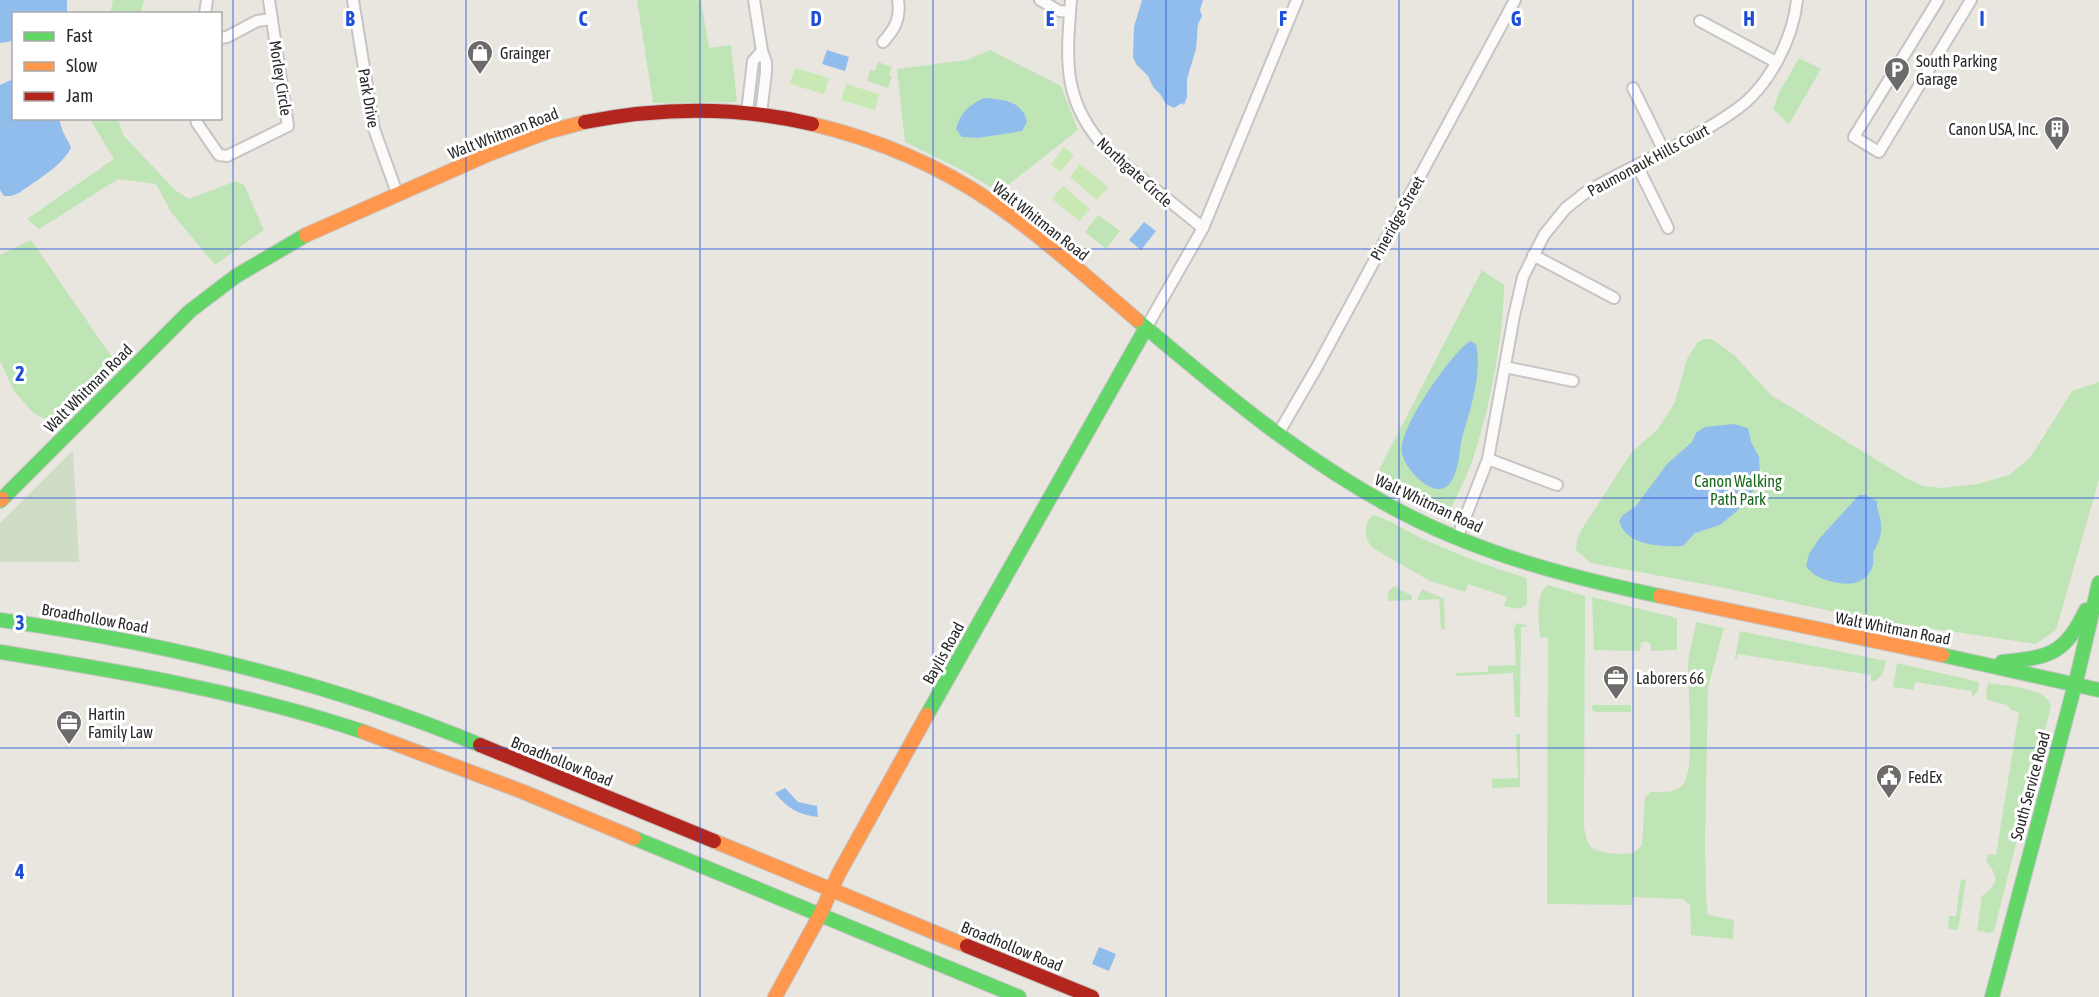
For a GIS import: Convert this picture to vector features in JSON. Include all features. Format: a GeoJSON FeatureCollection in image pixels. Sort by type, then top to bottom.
{"type":"FeatureCollection","features":[{"type":"Feature","properties":{"kind":"main road","name":"Walt Whitman Road"},"geometry":{"type":"LineString","coordinates":[[1,500],[157,342],[203,300],[256,262],[291,242],[397,193],[523,140],[592,120],[658,111],[754,113],[850,133],[898,150],[939,169],[994,203],[1044,242],[1221,391],[1278,434],[1344,480],[1407,515],[1493,551],[1542,567],[1655,595],[1987,664],[2099,690]]}},
{"type":"Feature","properties":{"kind":"main road","name":"Baylis Road"},"geometry":{"type":"LineString","coordinates":[[775,997],[820,915],[867,821],[1146,328]]}},
{"type":"Feature","properties":{"kind":"main road"},"geometry":{"type":"LineString","coordinates":[[1987,664],[2048,656],[2068,643],[2077,630],[2099,581]]}},
{"type":"Feature","properties":{"kind":"main road","name":"South Service Road"},"geometry":{"type":"LineString","coordinates":[[1992,997],[2075,683],[2099,581]]}},
{"type":"Feature","properties":{"kind":"main road","name":"Broadhollow Road"},"geometry":{"type":"LineString","coordinates":[[0,620],[74,630],[189,652],[344,696],[432,725],[1092,997]]}},
{"type":"Feature","properties":{"kind":"main road"},"geometry":{"type":"LineString","coordinates":[[0,652],[156,678],[238,696],[328,720],[452,764],[1019,997]]}},
{"type":"Feature","properties":{"kind":"street","name":"Morley Circle"},"geometry":{"type":"LineString","coordinates":[[196,120],[219,155],[227,156],[288,126],[269,0]]}},
{"type":"Feature","properties":{"kind":"street","name":"Park Drive"},"geometry":{"type":"LineString","coordinates":[[354,0],[374,129],[397,193]]}},
{"type":"Feature","properties":{"kind":"street"},"geometry":{"type":"LineString","coordinates":[[754,0],[762,51],[766,62],[766,72],[754,113]]}},
{"type":"Feature","properties":{"kind":"street"},"geometry":{"type":"LineString","coordinates":[[882,42],[895,29],[899,11],[898,0]]}},
{"type":"Feature","properties":{"kind":"street"},"geometry":{"type":"LineString","coordinates":[[1040,0],[1059,11],[1070,12]]}},
{"type":"Feature","properties":{"kind":"street","name":"Northgate Circle"},"geometry":{"type":"LineString","coordinates":[[1071,0],[1067,62],[1070,84],[1083,118],[1097,140],[1109,152],[1203,228]]}},
{"type":"Feature","properties":{"kind":"street"},"geometry":{"type":"LineString","coordinates":[[1146,328],[1203,228],[1297,0]]}},
{"type":"Feature","properties":{"kind":"street","name":"Pineridge Street"},"geometry":{"type":"LineString","coordinates":[[1278,434],[1317,367],[1515,0]]}},
{"type":"Feature","properties":{"kind":"street","name":"Paumonauk Hills Court"},"geometry":{"type":"LineString","coordinates":[[1458,536],[1488,459],[1523,278],[1544,235],[1566,208],[1594,188],[1715,124],[1739,108],[1760,85],[1776,62],[1792,30],[1797,0]]}},
{"type":"Feature","properties":{"kind":"street"},"geometry":{"type":"LineString","coordinates":[[1938,0],[1854,137],[1879,152],[1971,0]]}},
{"type":"Feature","properties":{"kind":"street","name":"Morley Circle"},"geometry":{"type":"LineString","coordinates":[[222,38],[257,21],[272,19]]}},
{"type":"Feature","properties":{"kind":"street"},"geometry":{"type":"LineString","coordinates":[[1700,21],[1776,62]]}},
{"type":"Feature","properties":{"kind":"street"},"geometry":{"type":"LineString","coordinates":[[1633,88],[1664,151]]}},
{"type":"Feature","properties":{"kind":"street"},"geometry":{"type":"LineString","coordinates":[[1637,165],[1668,228]]}},
{"type":"Feature","properties":{"kind":"street"},"geometry":{"type":"LineString","coordinates":[[1533,255],[1614,298]]}},
{"type":"Feature","properties":{"kind":"street"},"geometry":{"type":"LineString","coordinates":[[1505,368],[1573,381]]}},
{"type":"Feature","properties":{"kind":"street"},"geometry":{"type":"LineString","coordinates":[[1488,459],[1557,485]]}},
{"type":"Feature","properties":{"kind":"green space"},"geometry":{"type":"Polygon","coordinates":[[[113,0],[144,0],[141,12],[110,12],[113,0]]]}},
{"type":"Feature","properties":{"kind":"green space"},"geometry":{"type":"Polygon","coordinates":[[[637,0],[701,0],[709,48],[731,45],[737,102],[653,103],[637,0]]]}},
{"type":"Feature","properties":{"kind":"green space"},"geometry":{"type":"Polygon","coordinates":[[[990,50],[1061,86],[1078,130],[999,192],[960,169],[905,142],[897,69],[967,60],[990,50]]]}},
{"type":"Feature","properties":{"kind":"green space"},"geometry":{"type":"Polygon","coordinates":[[[1799,58],[1821,69],[1789,124],[1773,109],[1779,93],[1799,58]]]}},
{"type":"Feature","properties":{"kind":"green space"},"geometry":{"type":"Polygon","coordinates":[[[878,62],[892,67],[888,88],[867,81],[870,70],[875,71],[878,62]]]}},
{"type":"Feature","properties":{"kind":"green space"},"geometry":{"type":"Polygon","coordinates":[[[795,68],[829,78],[824,94],[790,84],[795,68]]]}},
{"type":"Feature","properties":{"kind":"green space"},"geometry":{"type":"Polygon","coordinates":[[[846,84],[879,94],[875,110],[841,100],[846,84]]]}},
{"type":"Feature","properties":{"kind":"green space"},"geometry":{"type":"Polygon","coordinates":[[[91,120],[118,120],[123,135],[175,190],[189,199],[236,181],[244,185],[264,230],[215,265],[171,212],[156,184],[118,179],[39,229],[27,219],[114,159],[91,120]]]}},
{"type":"Feature","properties":{"kind":"green space"},"geometry":{"type":"Polygon","coordinates":[[[1064,147],[1074,155],[1060,172],[1051,164],[1064,147]]]}},
{"type":"Feature","properties":{"kind":"green space"},"geometry":{"type":"Polygon","coordinates":[[[1080,164],[1108,187],[1097,200],[1070,177],[1080,164]]]}},
{"type":"Feature","properties":{"kind":"green space"},"geometry":{"type":"Polygon","coordinates":[[[1063,186],[1090,209],[1079,221],[1052,199],[1063,186]]]}},
{"type":"Feature","properties":{"kind":"green space"},"geometry":{"type":"Polygon","coordinates":[[[1098,215],[1120,231],[1106,249],[1085,232],[1098,215]]]}},
{"type":"Feature","properties":{"kind":"green space"},"geometry":{"type":"Polygon","coordinates":[[[31,240],[116,363],[54,423],[33,413],[14,391],[0,361],[0,255],[31,240]]]}},
{"type":"Feature","properties":{"kind":"green space"},"geometry":{"type":"Polygon","coordinates":[[[1482,270],[1504,285],[1498,351],[1479,439],[1471,465],[1450,510],[1378,472],[1482,270]]]}},
{"type":"Feature","properties":{"kind":"green space","name":"Canon Walking Path Park"},"geometry":{"type":"Polygon","coordinates":[[[1703,339],[1712,339],[1734,355],[1771,395],[1906,478],[1923,486],[1943,488],[1977,484],[2009,475],[2030,458],[2072,391],[2099,382],[2099,479],[2056,630],[2036,644],[1862,618],[1725,588],[1591,563],[1576,550],[1577,539],[1582,529],[1631,453],[1658,429],[1675,402],[1687,359],[1697,343],[1703,339]]]}},
{"type":"Feature","properties":{"kind":"green space"},"geometry":{"type":"Polygon","coordinates":[[[73,450],[79,562],[0,562],[0,523],[73,450]]]}},
{"type":"Feature","properties":{"kind":"green space"},"geometry":{"type":"Polygon","coordinates":[[[1373,515],[1449,550],[1527,578],[1527,604],[1519,608],[1504,606],[1507,597],[1468,584],[1465,592],[1430,581],[1370,545],[1366,536],[1366,527],[1373,515]]]}},
{"type":"Feature","properties":{"kind":"green space"},"geometry":{"type":"Polygon","coordinates":[[[1548,585],[1585,596],[1584,828],[1590,846],[1604,852],[1627,854],[1638,849],[1642,844],[1645,798],[1650,792],[1673,791],[1684,783],[1690,745],[1688,662],[1696,622],[1724,628],[1708,687],[1706,897],[1708,915],[1734,920],[1733,939],[1691,935],[1690,905],[1683,899],[1632,897],[1632,905],[1547,904],[1548,638],[1540,637],[1538,609],[1541,595],[1548,585]]]}},
{"type":"Feature","properties":{"kind":"green space"},"geometry":{"type":"Polygon","coordinates":[[[1394,586],[1412,596],[1412,600],[1388,601],[1388,592],[1394,586]]]}},
{"type":"Feature","properties":{"kind":"green space"},"geometry":{"type":"Polygon","coordinates":[[[1422,589],[1444,599],[1445,629],[1441,629],[1439,599],[1417,600],[1422,589]]]}},
{"type":"Feature","properties":{"kind":"green space"},"geometry":{"type":"Polygon","coordinates":[[[1592,597],[1677,618],[1677,650],[1651,651],[1651,644],[1646,641],[1641,643],[1640,651],[1594,650],[1592,597]]]}},
{"type":"Feature","properties":{"kind":"green space"},"geometry":{"type":"Polygon","coordinates":[[[1517,623],[1529,626],[1521,627],[1520,717],[1515,717],[1513,673],[1456,676],[1456,673],[1488,672],[1488,666],[1516,665],[1514,628],[1517,623]]]}},
{"type":"Feature","properties":{"kind":"green space"},"geometry":{"type":"Polygon","coordinates":[[[1740,631],[1886,661],[1880,677],[1871,682],[1871,675],[1738,654],[1736,661],[1740,631]]]}},
{"type":"Feature","properties":{"kind":"green space"},"geometry":{"type":"Polygon","coordinates":[[[1897,663],[1979,682],[1978,691],[1972,697],[1972,691],[1915,682],[1913,690],[1893,687],[1897,663]]]}},
{"type":"Feature","properties":{"kind":"green space"},"geometry":{"type":"Polygon","coordinates":[[[1988,683],[2034,691],[2048,700],[2051,706],[1994,931],[1989,933],[1977,930],[1982,896],[1992,887],[1995,880],[1986,861],[1988,854],[1996,855],[2019,712],[2011,710],[2007,705],[1987,700],[1988,683]]]}},
{"type":"Feature","properties":{"kind":"green space"},"geometry":{"type":"Polygon","coordinates":[[[1592,705],[1631,705],[1631,712],[1595,712],[1592,710],[1592,705]]]}},
{"type":"Feature","properties":{"kind":"green space"},"geometry":{"type":"Polygon","coordinates":[[[1516,734],[1520,734],[1520,787],[1492,788],[1492,779],[1518,778],[1516,734]]]}},
{"type":"Feature","properties":{"kind":"green space"},"geometry":{"type":"Polygon","coordinates":[[[1961,879],[1966,880],[1958,930],[1949,929],[1949,916],[1956,916],[1961,879]]]}},
{"type":"Feature","properties":{"kind":"water"},"geometry":{"type":"Polygon","coordinates":[[[0,0],[67,0],[67,12],[12,12],[12,41],[0,43],[0,0]]]}},
{"type":"Feature","properties":{"kind":"water"},"geometry":{"type":"Polygon","coordinates":[[[1142,0],[1203,0],[1200,10],[1202,16],[1198,24],[1196,49],[1187,79],[1187,97],[1184,105],[1182,103],[1174,108],[1166,104],[1133,57],[1134,27],[1142,0]]]}},
{"type":"Feature","properties":{"kind":"water"},"geometry":{"type":"Polygon","coordinates":[[[827,50],[849,57],[845,71],[822,64],[827,50]]]}},
{"type":"Feature","properties":{"kind":"water"},"geometry":{"type":"Polygon","coordinates":[[[12,79],[12,120],[59,120],[71,147],[56,166],[19,193],[11,196],[4,196],[0,190],[0,85],[12,79]]]}},
{"type":"Feature","properties":{"kind":"water"},"geometry":{"type":"Polygon","coordinates":[[[984,98],[1004,100],[1016,105],[1025,115],[1027,122],[1022,131],[978,138],[962,137],[956,129],[960,118],[969,107],[984,98]]]}},
{"type":"Feature","properties":{"kind":"water"},"geometry":{"type":"Polygon","coordinates":[[[1144,222],[1156,231],[1141,250],[1129,240],[1144,222]]]}},
{"type":"Feature","properties":{"kind":"water"},"geometry":{"type":"Polygon","coordinates":[[[1470,341],[1476,344],[1477,377],[1457,468],[1447,486],[1440,489],[1432,488],[1409,469],[1402,453],[1403,442],[1416,411],[1427,393],[1451,361],[1470,341]]]}},
{"type":"Feature","properties":{"kind":"water"},"geometry":{"type":"Polygon","coordinates":[[[1734,424],[1748,428],[1751,442],[1759,457],[1760,479],[1750,496],[1736,512],[1720,525],[1695,533],[1683,546],[1655,545],[1629,536],[1619,521],[1623,515],[1636,506],[1667,464],[1692,442],[1696,433],[1705,427],[1734,424]]]}},
{"type":"Feature","properties":{"kind":"water"},"geometry":{"type":"Polygon","coordinates":[[[1859,495],[1865,495],[1877,501],[1881,521],[1881,535],[1873,553],[1871,570],[1864,579],[1850,584],[1821,578],[1806,566],[1809,554],[1819,539],[1859,495]]]}},
{"type":"Feature","properties":{"kind":"water"},"geometry":{"type":"Polygon","coordinates":[[[785,788],[798,802],[817,806],[818,817],[805,815],[784,803],[775,793],[785,788]]]}},
{"type":"Feature","properties":{"kind":"water"},"geometry":{"type":"Polygon","coordinates":[[[1099,947],[1116,954],[1109,971],[1092,964],[1099,947]]]}},
{"type":"Feature","properties":{"kind":"traffic: fast"},"geometry":{"type":"LineString","coordinates":[[0,501],[190,311],[236,276],[306,235]]}},
{"type":"Feature","properties":{"kind":"traffic: fast"},"geometry":{"type":"LineString","coordinates":[[1137,320],[1233,400],[1299,449],[1333,472],[1405,514],[1466,542],[1530,564],[1660,596]]}},
{"type":"Feature","properties":{"kind":"traffic: fast"},"geometry":{"type":"LineString","coordinates":[[927,715],[1146,328]]}},
{"type":"Feature","properties":{"kind":"traffic: fast"},"geometry":{"type":"LineString","coordinates":[[1992,997],[2078,673],[2099,583]]}},
{"type":"Feature","properties":{"kind":"traffic: fast"},"geometry":{"type":"LineString","coordinates":[[2002,662],[2032,658],[2054,651],[2070,636],[2086,610]]}},
{"type":"Feature","properties":{"kind":"traffic: fast"},"geometry":{"type":"LineString","coordinates":[[0,620],[123,640],[244,667],[363,702],[480,745]]}},
{"type":"Feature","properties":{"kind":"traffic: fast"},"geometry":{"type":"LineString","coordinates":[[0,652],[184,684],[274,705],[364,732]]}},
{"type":"Feature","properties":{"kind":"traffic: fast"},"geometry":{"type":"LineString","coordinates":[[1942,655],[2099,690]]}},
{"type":"Feature","properties":{"kind":"traffic: fast"},"geometry":{"type":"LineString","coordinates":[[634,838],[1019,997]]}},
{"type":"Feature","properties":{"kind":"traffic: slow"},"geometry":{"type":"LineString","coordinates":[[306,235],[489,154],[547,132],[585,122]]}},
{"type":"Feature","properties":{"kind":"traffic: slow"},"geometry":{"type":"LineString","coordinates":[[812,124],[859,137],[950,176],[992,202],[1030,230],[1137,320]]}},
{"type":"Feature","properties":{"kind":"traffic: slow"},"geometry":{"type":"LineString","coordinates":[[1660,596],[1942,655]]}},
{"type":"Feature","properties":{"kind":"traffic: slow"},"geometry":{"type":"LineString","coordinates":[[775,997],[820,915],[839,873],[927,715]]}},
{"type":"Feature","properties":{"kind":"traffic: slow"},"geometry":{"type":"LineString","coordinates":[[364,732],[521,791],[634,838]]}},
{"type":"Feature","properties":{"kind":"traffic: slow"},"geometry":{"type":"LineString","coordinates":[[714,841],[967,946]]}},
{"type":"Feature","properties":{"kind":"traffic: jam"},"geometry":{"type":"LineString","coordinates":[[585,122],[642,113],[698,111],[755,114],[812,124]]}},
{"type":"Feature","properties":{"kind":"traffic: jam"},"geometry":{"type":"LineString","coordinates":[[480,745],[714,841]]}},
{"type":"Feature","properties":{"kind":"traffic: jam"},"geometry":{"type":"LineString","coordinates":[[967,946],[1092,997]]}},
{"type":"Feature","properties":{"kind":"place","name":"Grainger"},"geometry":{"type":"Point","coordinates":[480,76]}},
{"type":"Feature","properties":{"kind":"place","name":"South Parking Garage"},"geometry":{"type":"Point","coordinates":[1897,93]}},
{"type":"Feature","properties":{"kind":"place","name":"Canon USA, Inc."},"geometry":{"type":"Point","coordinates":[2057,152]}},
{"type":"Feature","properties":{"kind":"place","name":"Laborers 66"},"geometry":{"type":"Point","coordinates":[1616,701]}},
{"type":"Feature","properties":{"kind":"place","name":"Hartin Family Law"},"geometry":{"type":"Point","coordinates":[69,746]}},
{"type":"Feature","properties":{"kind":"place","name":"FedEx"},"geometry":{"type":"Point","coordinates":[1889,800]}}]}
